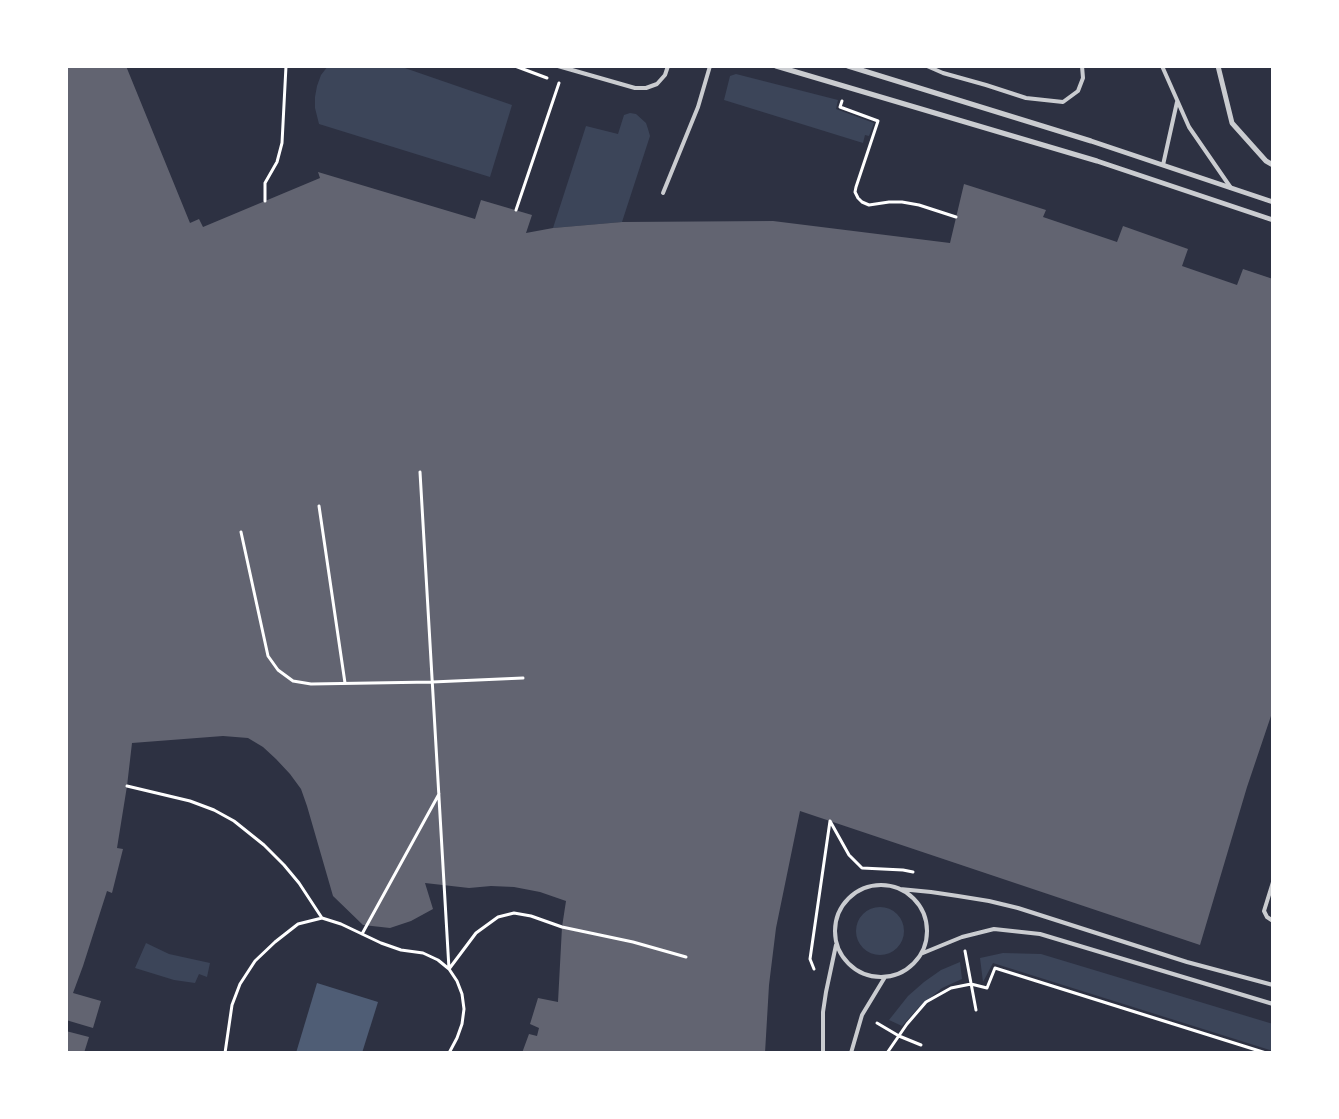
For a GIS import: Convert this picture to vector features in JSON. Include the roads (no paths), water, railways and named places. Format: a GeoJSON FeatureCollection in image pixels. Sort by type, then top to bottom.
{"type":"FeatureCollection","features":[{"type":"Feature","properties":{"kind":"street"},"geometry":{"type":"LineString","coordinates":[[776,66],[1097,161],[1273,220]]}},
{"type":"Feature","properties":{"kind":"street"},"geometry":{"type":"LineString","coordinates":[[848,66],[1091,141],[1273,202]]}},
{"type":"Feature","properties":{"kind":"street"},"geometry":{"type":"LineString","coordinates":[[1218,66],[1232,124],[1266,161],[1273,165]]}},
{"type":"Feature","properties":{"kind":"lane"},"geometry":{"type":"LineString","coordinates":[[558,66],[635,88],[646,88],[657,84],[665,75],[668,66]]}},
{"type":"Feature","properties":{"kind":"lane"},"geometry":{"type":"LineString","coordinates":[[663,193],[698,107],[710,66]]}},
{"type":"Feature","properties":{"kind":"lane"},"geometry":{"type":"LineString","coordinates":[[927,66],[943,73],[1026,98],[1063,102],[1078,91],[1083,78],[1082,66]]}},
{"type":"Feature","properties":{"kind":"lane"},"geometry":{"type":"LineString","coordinates":[[1162,66],[1188,127],[1231,188]]}},
{"type":"Feature","properties":{"kind":"lane"},"geometry":{"type":"LineString","coordinates":[[1163,165],[1177,102]]}},
{"type":"Feature","properties":{"kind":"lane"},"geometry":{"type":"LineString","coordinates":[[1273,882],[1264,911],[1267,917],[1273,921]]}},
{"type":"Feature","properties":{"kind":"lane"},"geometry":{"type":"LineString","coordinates":[[823,1053],[823,1012],[836,945],[834,930],[838,915],[845,902],[857,892],[871,886],[885,885],[900,889],[989,901],[1018,908],[1187,962],[1273,985]]}},
{"type":"Feature","properties":{"kind":"lane"},"geometry":{"type":"LineString","coordinates":[[836,945],[843,958],[854,969],[869,976],[884,978],[900,974],[913,965],[922,953],[927,938],[927,923],[922,910],[912,897],[900,889]]}},
{"type":"Feature","properties":{"kind":"lane"},"geometry":{"type":"LineString","coordinates":[[922,953],[962,937],[994,929],[1018,930],[1040,934],[1273,1004]]}},
{"type":"Feature","properties":{"kind":"lane"},"geometry":{"type":"LineString","coordinates":[[851,1053],[862,1015],[884,978]]}}]}
